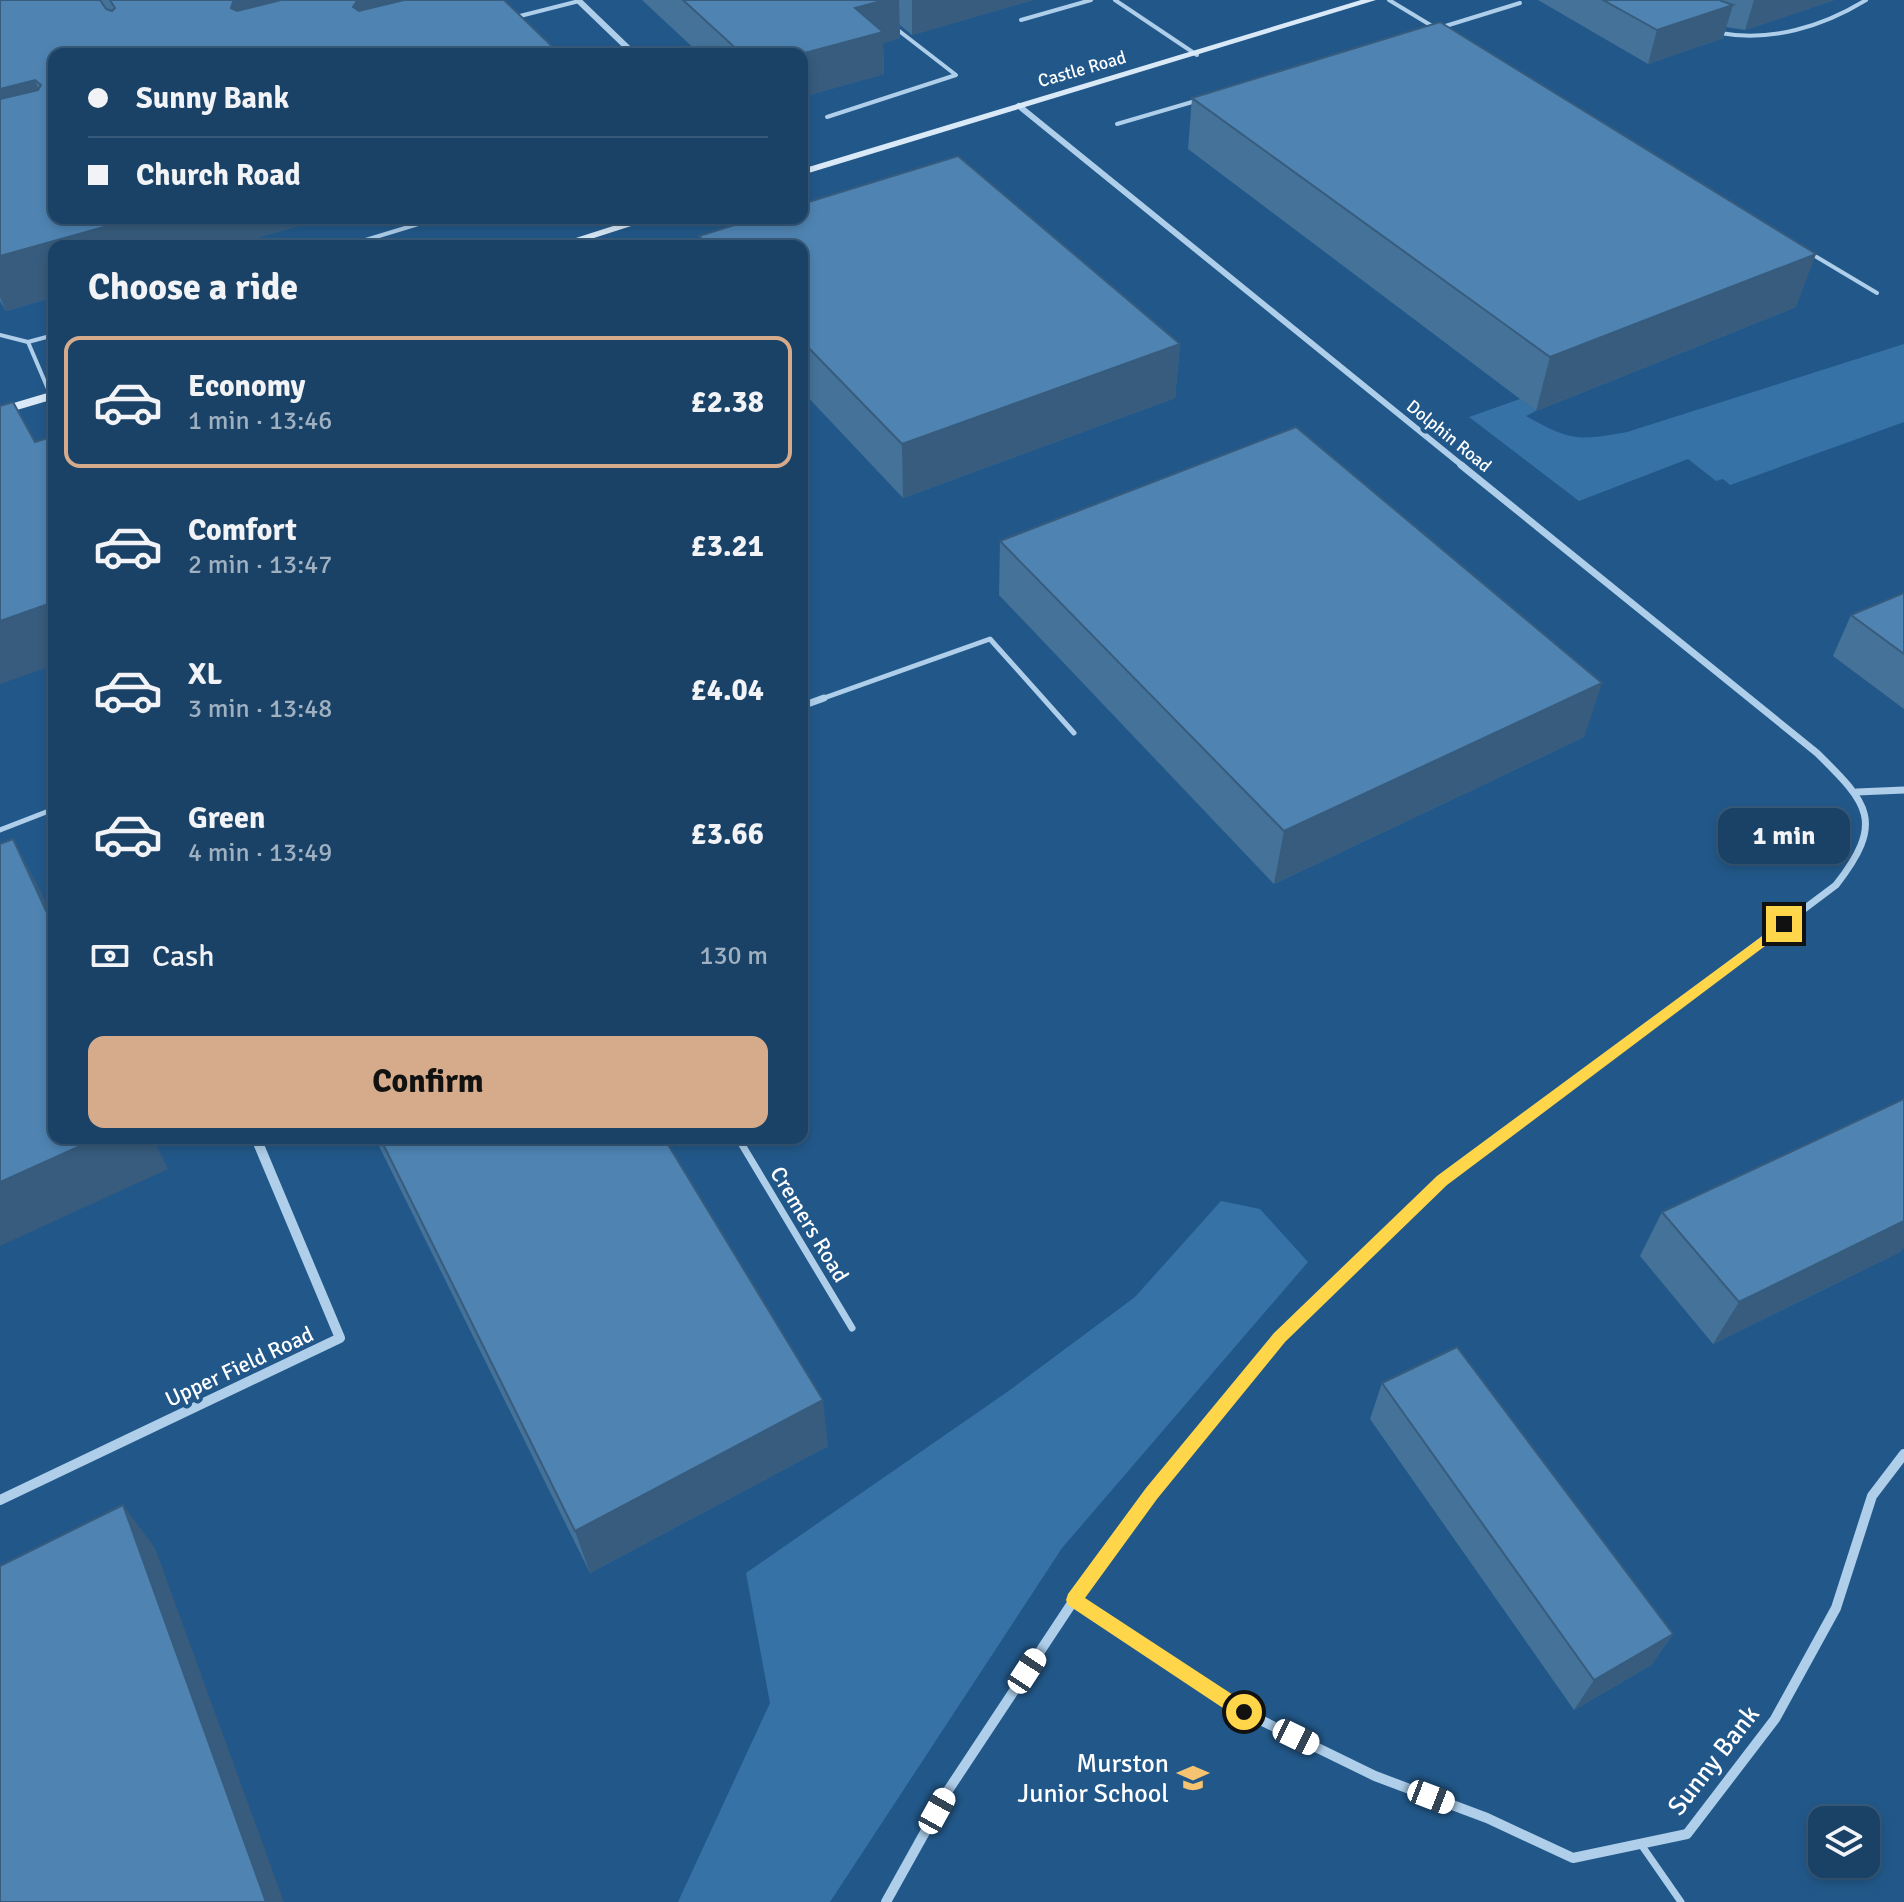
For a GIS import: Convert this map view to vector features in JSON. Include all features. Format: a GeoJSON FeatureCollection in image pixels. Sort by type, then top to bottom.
{"type":"FeatureCollection","features":[{"type":"Feature","properties":{"kind":"main road","name":"Castle Road"},"geometry":{"type":"LineString","coordinates":[[808,170],[1371,0]]}},
{"type":"Feature","properties":{"kind":"main road"},"geometry":{"type":"LineString","coordinates":[[577,240],[630,224]]}},
{"type":"Feature","properties":{"kind":"main road"},"geometry":{"type":"LineString","coordinates":[[0,411],[48,397]]}},
{"type":"Feature","properties":{"kind":"street"},"geometry":{"type":"LineString","coordinates":[[578,0],[628,48]]}},
{"type":"Feature","properties":{"kind":"street","name":"Dolphin Road"},"geometry":{"type":"LineString","coordinates":[[1019,106],[1817,753],[1857,792]]}},
{"type":"Feature","properties":{"kind":"street"},"geometry":{"type":"LineString","coordinates":[[808,704],[824,698]]}},
{"type":"Feature","properties":{"kind":"street"},"geometry":{"type":"LineString","coordinates":[[886,1902],[949,1789],[1074,1600],[1152,1493],[1279,1337],[1442,1181],[1836,885],[1858,861],[1868,827],[1857,792],[1904,790]]}},
{"type":"Feature","properties":{"kind":"street","name":"Upper Field Road"},"geometry":{"type":"LineString","coordinates":[[0,1500],[340,1338],[259,1144]]}},
{"type":"Feature","properties":{"kind":"street","name":"Sunny Bank"},"geometry":{"type":"LineString","coordinates":[[1074,1600],[1244,1712],[1375,1776],[1487,1818],[1573,1858],[1687,1834],[1775,1719],[1836,1608],[1872,1496],[1904,1454]]}},
{"type":"Feature","properties":{"kind":"lane"},"geometry":{"type":"LineString","coordinates":[[504,20],[578,0]]}},
{"type":"Feature","properties":{"kind":"lane"},"geometry":{"type":"LineString","coordinates":[[1021,20],[1091,0]]}},
{"type":"Feature","properties":{"kind":"lane"},"geometry":{"type":"LineString","coordinates":[[1115,0],[1197,55]]}},
{"type":"Feature","properties":{"kind":"lane"},"geometry":{"type":"LineString","coordinates":[[1389,0],[1447,35]]}},
{"type":"Feature","properties":{"kind":"lane"},"geometry":{"type":"LineString","coordinates":[[1714,31],[1747,39],[1770,36],[1846,12],[1866,0]]}},
{"type":"Feature","properties":{"kind":"lane"},"geometry":{"type":"LineString","coordinates":[[1421,33],[1520,3]]}},
{"type":"Feature","properties":{"kind":"lane"},"geometry":{"type":"LineString","coordinates":[[827,117],[956,75],[883,19]]}},
{"type":"Feature","properties":{"kind":"lane"},"geometry":{"type":"LineString","coordinates":[[1117,124],[1208,97]]}},
{"type":"Feature","properties":{"kind":"lane"},"geometry":{"type":"LineString","coordinates":[[366,240],[418,224]]}},
{"type":"Feature","properties":{"kind":"lane"},"geometry":{"type":"LineString","coordinates":[[1810,253],[1877,293]]}},
{"type":"Feature","properties":{"kind":"lane"},"geometry":{"type":"LineString","coordinates":[[0,335],[28,342],[48,337]]}},
{"type":"Feature","properties":{"kind":"lane"},"geometry":{"type":"LineString","coordinates":[[28,342],[48,384]]}},
{"type":"Feature","properties":{"kind":"lane"},"geometry":{"type":"LineString","coordinates":[[824,698],[990,639],[1074,733]]}},
{"type":"Feature","properties":{"kind":"lane"},"geometry":{"type":"LineString","coordinates":[[0,830],[48,811]]}},
{"type":"Feature","properties":{"kind":"lane","name":"Cremers Road"},"geometry":{"type":"LineString","coordinates":[[742,1144],[852,1328]]}},
{"type":"Feature","properties":{"kind":"lane"},"geometry":{"type":"LineString","coordinates":[[1640,1843],[1681,1902]]}},
{"type":"Feature","properties":{"kind":"shaded area"},"geometry":{"type":"Polygon","coordinates":[[[1904,344],[1904,422],[1730,485],[1723,479],[1716,481],[1688,459],[1579,501],[1469,417],[1520,399],[1536,411],[1526,416],[1554,430],[1575,437],[1610,435],[1904,344]]]}},
{"type":"Feature","properties":{"kind":"shaded area"},"geometry":{"type":"Polygon","coordinates":[[[1221,1201],[1260,1209],[1308,1262],[1062,1548],[830,1902],[678,1902],[770,1703],[746,1573],[1010,1390],[1135,1297],[1221,1201]]]}},
{"type":"Feature","properties":{"kind":"building"},"geometry":{"type":"Polygon","coordinates":[[[0,0],[100,0],[106,9],[112,11],[115,8],[110,0],[242,0],[233,2],[231,8],[237,11],[281,0],[363,0],[357,1],[353,7],[359,11],[404,0],[504,0],[554,48],[48,48],[48,224],[115,224],[48,240],[48,243],[0,256],[0,99],[38,90],[41,85],[35,80],[0,89],[0,0]]]}},
{"type":"Feature","properties":{"kind":"building"},"geometry":{"type":"Polygon","coordinates":[[[683,0],[885,0],[855,8],[883,32],[808,52],[808,48],[735,48],[683,0]]]}},
{"type":"Feature","properties":{"kind":"building"},"geometry":{"type":"Polygon","coordinates":[[[1603,0],[1719,0],[1733,5],[1657,30],[1603,0]]]}},
{"type":"Feature","properties":{"kind":"building"},"geometry":{"type":"Polygon","coordinates":[[[1440,22],[1816,254],[1550,357],[1192,98],[1440,22]]]}},
{"type":"Feature","properties":{"kind":"building"},"geometry":{"type":"Polygon","coordinates":[[[958,156],[1180,344],[902,444],[808,347],[808,240],[703,240],[699,236],[738,224],[808,224],[808,202],[958,156]]]}},
{"type":"Feature","properties":{"kind":"building"},"geometry":{"type":"Polygon","coordinates":[[[13,402],[35,442],[48,438],[48,604],[0,621],[0,406],[13,402]]]}},
{"type":"Feature","properties":{"kind":"building"},"geometry":{"type":"Polygon","coordinates":[[[1296,427],[1602,683],[1284,831],[1000,541],[1296,427]]]}},
{"type":"Feature","properties":{"kind":"building"},"geometry":{"type":"Polygon","coordinates":[[[1904,593],[1904,654],[1851,615],[1904,593]]]}},
{"type":"Feature","properties":{"kind":"building"},"geometry":{"type":"Polygon","coordinates":[[[13,839],[48,915],[48,1144],[85,1144],[0,1182],[0,844],[13,839]]]}},
{"type":"Feature","properties":{"kind":"building"},"geometry":{"type":"Polygon","coordinates":[[[1904,1099],[1904,1221],[1739,1302],[1662,1212],[1904,1099]]]}},
{"type":"Feature","properties":{"kind":"building"},"geometry":{"type":"Polygon","coordinates":[[[383,1144],[668,1144],[823,1400],[575,1531],[383,1144]]]}},
{"type":"Feature","properties":{"kind":"building"},"geometry":{"type":"Polygon","coordinates":[[[1457,1347],[1673,1634],[1594,1680],[1382,1383],[1457,1347]]]}},
{"type":"Feature","properties":{"kind":"building"},"geometry":{"type":"Polygon","coordinates":[[[123,1505],[266,1902],[0,1902],[0,1566],[123,1505]]]}},
{"type":"Feature","properties":{"kind":"place","name":"Murston Junior School"},"geometry":{"type":"Point","coordinates":[1193,1778]}},
{"type":"Feature","properties":{"kind":"route"},"geometry":{"type":"LineString","coordinates":[[1244,1712],[1074,1600],[1152,1493],[1279,1337],[1442,1181],[1784,924]]}}]}
